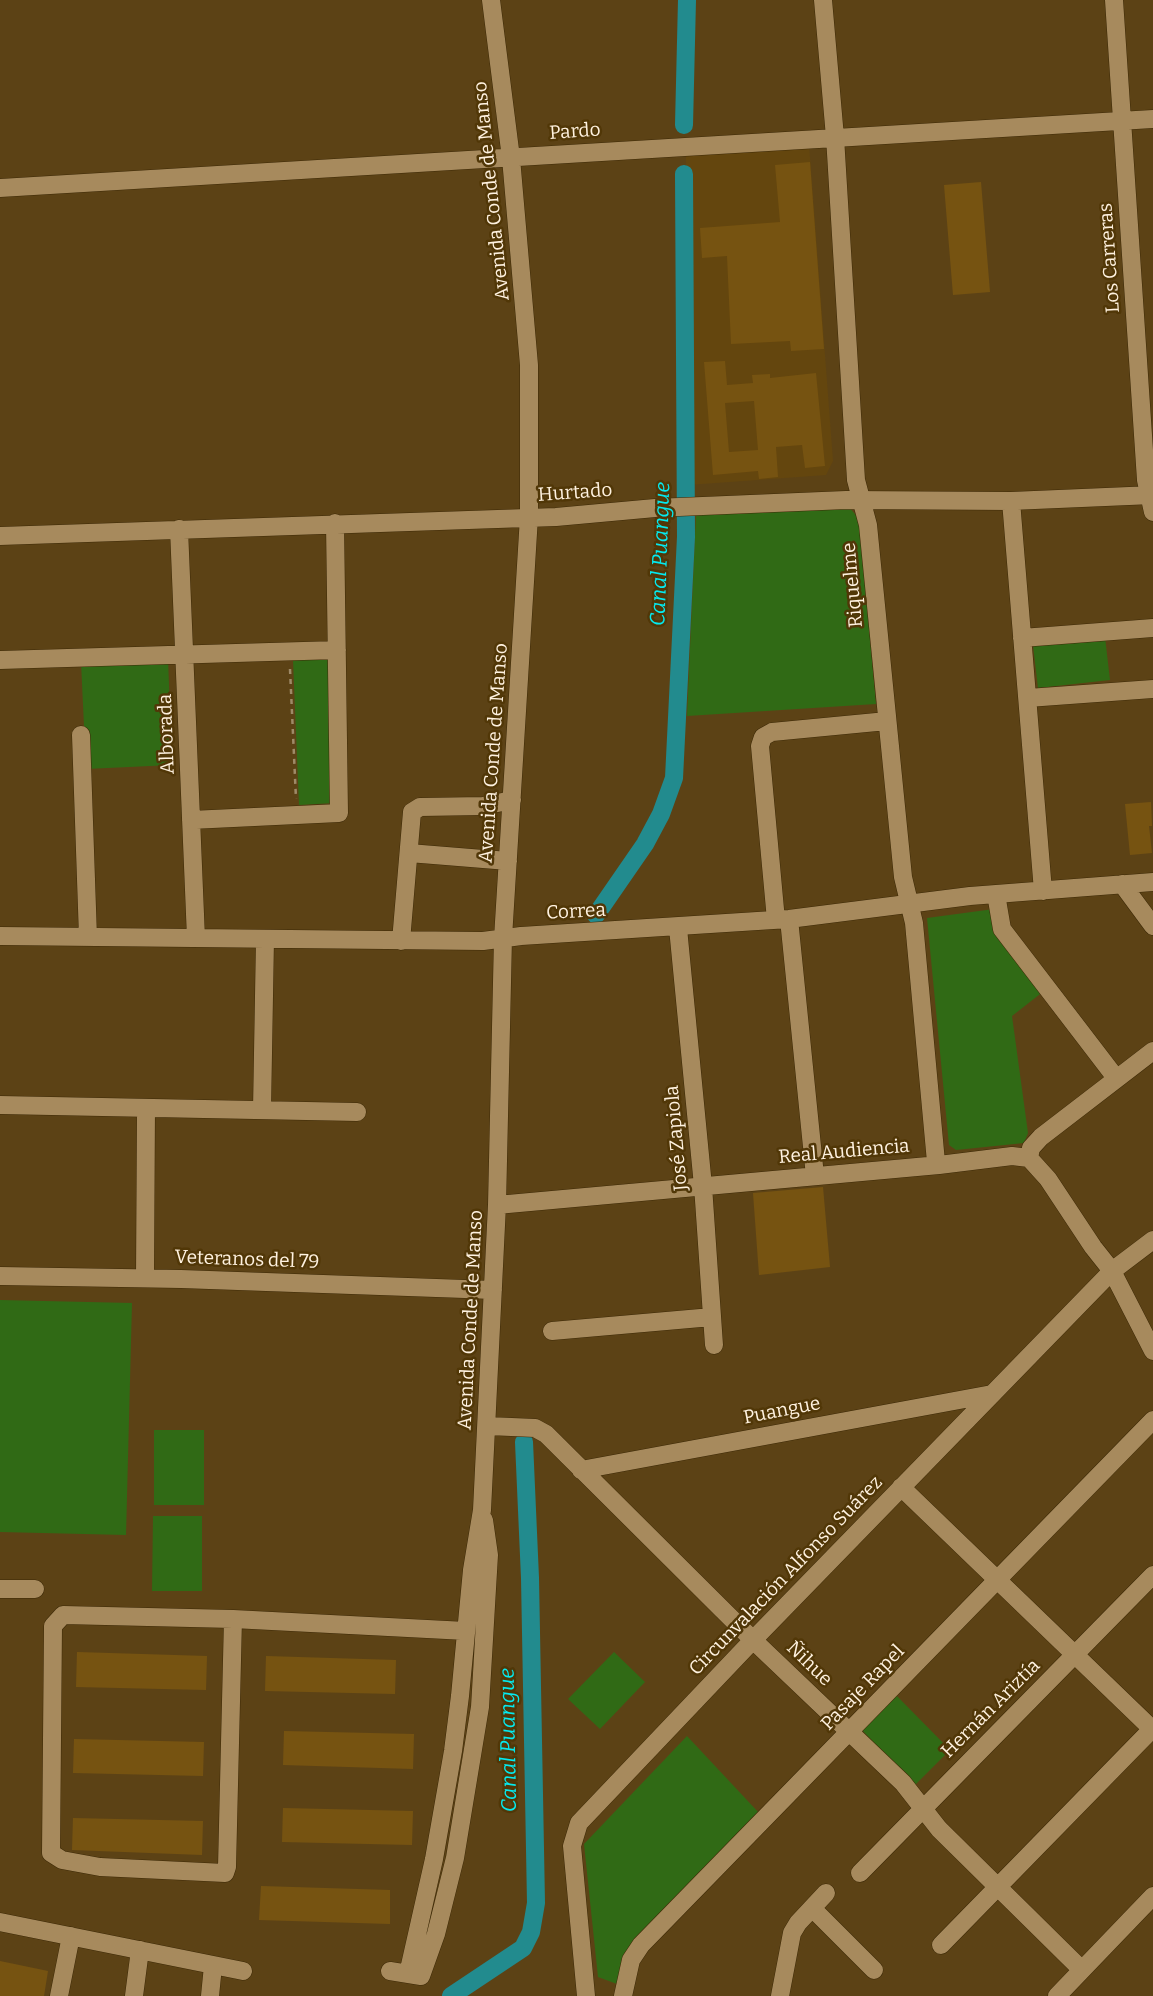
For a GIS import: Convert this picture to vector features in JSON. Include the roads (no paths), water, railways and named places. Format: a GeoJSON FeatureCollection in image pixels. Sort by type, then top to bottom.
{"type":"FeatureCollection","features":[{"type":"Feature","properties":{"kind":"street","name":"Avenida Conde de Manso"},"geometry":{"type":"LineString","coordinates":[[482,1510],[488,1535],[489,1569],[476,1745],[444,1904],[406,1973],[444,1799],[460,1696],[472,1570],[482,1510],[497,1205],[503,938],[529,517],[530,365],[511,158],[491,0]]}},
{"type":"Feature","properties":{"kind":"street","name":"Riquelme"},"geometry":{"type":"LineString","coordinates":[[822,0],[835,137],[856,480],[868,525],[903,877],[914,923],[936,1162],[939,1165]]}},
{"type":"Feature","properties":{"kind":"street","name":"Los Carreras"},"geometry":{"type":"LineString","coordinates":[[1114,0],[1121,120],[1144,314],[1146,480],[1152,501]]}},
{"type":"Feature","properties":{"kind":"street","name":"Pardo"},"geometry":{"type":"LineString","coordinates":[[0,188],[1153,119]]}},
{"type":"Feature","properties":{"kind":"street","name":"Hurtado"},"geometry":{"type":"LineString","coordinates":[[0,536],[529,517],[655,508],[863,499],[1152,501]]}},
{"type":"Feature","properties":{"kind":"street"},"geometry":{"type":"LineString","coordinates":[[1011,501],[1043,891]]}},
{"type":"Feature","properties":{"kind":"street"},"geometry":{"type":"LineString","coordinates":[[191,820],[339,813],[335,523]]}},
{"type":"Feature","properties":{"kind":"street","name":"Alborada"},"geometry":{"type":"LineString","coordinates":[[179,529],[196,938]]}},
{"type":"Feature","properties":{"kind":"street"},"geometry":{"type":"LineString","coordinates":[[1022,638],[1153,628]]}},
{"type":"Feature","properties":{"kind":"street"},"geometry":{"type":"LineString","coordinates":[[0,660],[337,650]]}},
{"type":"Feature","properties":{"kind":"street"},"geometry":{"type":"LineString","coordinates":[[1028,698],[1153,690]]}},
{"type":"Feature","properties":{"kind":"street"},"geometry":{"type":"LineString","coordinates":[[815,1176],[760,746],[763,737],[772,732],[887,722]]}},
{"type":"Feature","properties":{"kind":"street"},"geometry":{"type":"LineString","coordinates":[[81,735],[88,937]]}},
{"type":"Feature","properties":{"kind":"street"},"geometry":{"type":"LineString","coordinates":[[401,941],[411,817],[416,809],[483,806],[512,800]]}},
{"type":"Feature","properties":{"kind":"street"},"geometry":{"type":"LineString","coordinates":[[409,853],[508,861]]}},
{"type":"Feature","properties":{"kind":"street","name":"Correa"},"geometry":{"type":"LineString","coordinates":[[0,936],[483,942],[503,938],[782,919],[996,894],[1153,882]]}},
{"type":"Feature","properties":{"kind":"street"},"geometry":{"type":"LineString","coordinates":[[1122,884],[1153,926]]}},
{"type":"Feature","properties":{"kind":"street"},"geometry":{"type":"LineString","coordinates":[[996,894],[1002,929],[1116,1078]]}},
{"type":"Feature","properties":{"kind":"street","name":"José Zapiola"},"geometry":{"type":"LineString","coordinates":[[678,928],[703,1186],[714,1345]]}},
{"type":"Feature","properties":{"kind":"street"},"geometry":{"type":"LineString","coordinates":[[262,1110],[265,939]]}},
{"type":"Feature","properties":{"kind":"street"},"geometry":{"type":"LineString","coordinates":[[1153,1051],[1041,1137],[1031,1149],[1029,1158],[1048,1179],[1112,1271],[1153,1351]]}},
{"type":"Feature","properties":{"kind":"street"},"geometry":{"type":"LineString","coordinates":[[0,1105],[357,1112]]}},
{"type":"Feature","properties":{"kind":"street"},"geometry":{"type":"LineString","coordinates":[[145,1278],[146,1108]]}},
{"type":"Feature","properties":{"kind":"street","name":"Real Audiencia"},"geometry":{"type":"LineString","coordinates":[[497,1205],[1012,1156],[1029,1158]]}},
{"type":"Feature","properties":{"kind":"street","name":"Circunvalación Alfonso Suárez"},"geometry":{"type":"LineString","coordinates":[[586,1996],[572,1854],[575,1831],[585,1816],[1112,1271],[1153,1240]]}},
{"type":"Feature","properties":{"kind":"street","name":"Veteranos del 79"},"geometry":{"type":"LineString","coordinates":[[0,1276],[145,1278],[493,1290]]}},
{"type":"Feature","properties":{"kind":"street"},"geometry":{"type":"LineString","coordinates":[[552,1331],[712,1317]]}},
{"type":"Feature","properties":{"kind":"street","name":"Puangue"},"geometry":{"type":"LineString","coordinates":[[581,1470],[992,1394]]}},
{"type":"Feature","properties":{"kind":"street","name":"Pasaje Rapel"},"geometry":{"type":"LineString","coordinates":[[623,1996],[629,1965],[637,1950],[1153,1420]]}},
{"type":"Feature","properties":{"kind":"street","name":"Ñihue"},"geometry":{"type":"LineString","coordinates":[[488,1426],[535,1427],[546,1434],[903,1783],[939,1829],[1082,1970]]}},
{"type":"Feature","properties":{"kind":"street"},"geometry":{"type":"LineString","coordinates":[[901,1487],[1153,1729],[941,1945]]}},
{"type":"Feature","properties":{"kind":"street","name":"Hernán Ariztía"},"geometry":{"type":"LineString","coordinates":[[860,1873],[1153,1575]]}},
{"type":"Feature","properties":{"kind":"street"},"geometry":{"type":"LineString","coordinates":[[0,1589],[35,1589]]}},
{"type":"Feature","properties":{"kind":"street"},"geometry":{"type":"LineString","coordinates":[[233,1619],[226,1872],[100,1867],[62,1860],[51,1853],[53,1626],[63,1615],[233,1619],[466,1632]]}},
{"type":"Feature","properties":{"kind":"street"},"geometry":{"type":"LineString","coordinates":[[780,1996],[792,1933],[797,1923],[826,1893]]}},
{"type":"Feature","properties":{"kind":"street"},"geometry":{"type":"LineString","coordinates":[[1057,1996],[1153,1896]]}},
{"type":"Feature","properties":{"kind":"street"},"geometry":{"type":"LineString","coordinates":[[812,1908],[874,1970]]}},
{"type":"Feature","properties":{"kind":"street"},"geometry":{"type":"LineString","coordinates":[[0,1922],[243,1970]]}},
{"type":"Feature","properties":{"kind":"street"},"geometry":{"type":"LineString","coordinates":[[59,1996],[71,1936]]}},
{"type":"Feature","properties":{"kind":"street"},"geometry":{"type":"LineString","coordinates":[[134,1996],[140,1950]]}},
{"type":"Feature","properties":{"kind":"street"},"geometry":{"type":"LineString","coordinates":[[210,1996],[214,1966]]}},
{"type":"Feature","properties":{"kind":"waterway","name":"Canal Puangue"},"geometry":{"type":"LineString","coordinates":[[684,125],[687,0]]}},
{"type":"Feature","properties":{"kind":"waterway","name":"Canal Puangue"},"geometry":{"type":"LineString","coordinates":[[596,915],[645,844],[661,814],[674,778],[686,537],[684,174]]}},
{"type":"Feature","properties":{"kind":"waterway","name":"Canal Puangue"},"geometry":{"type":"LineString","coordinates":[[451,1996],[523,1948],[531,1932],[536,1903],[530,1578],[524,1442]]}}]}
